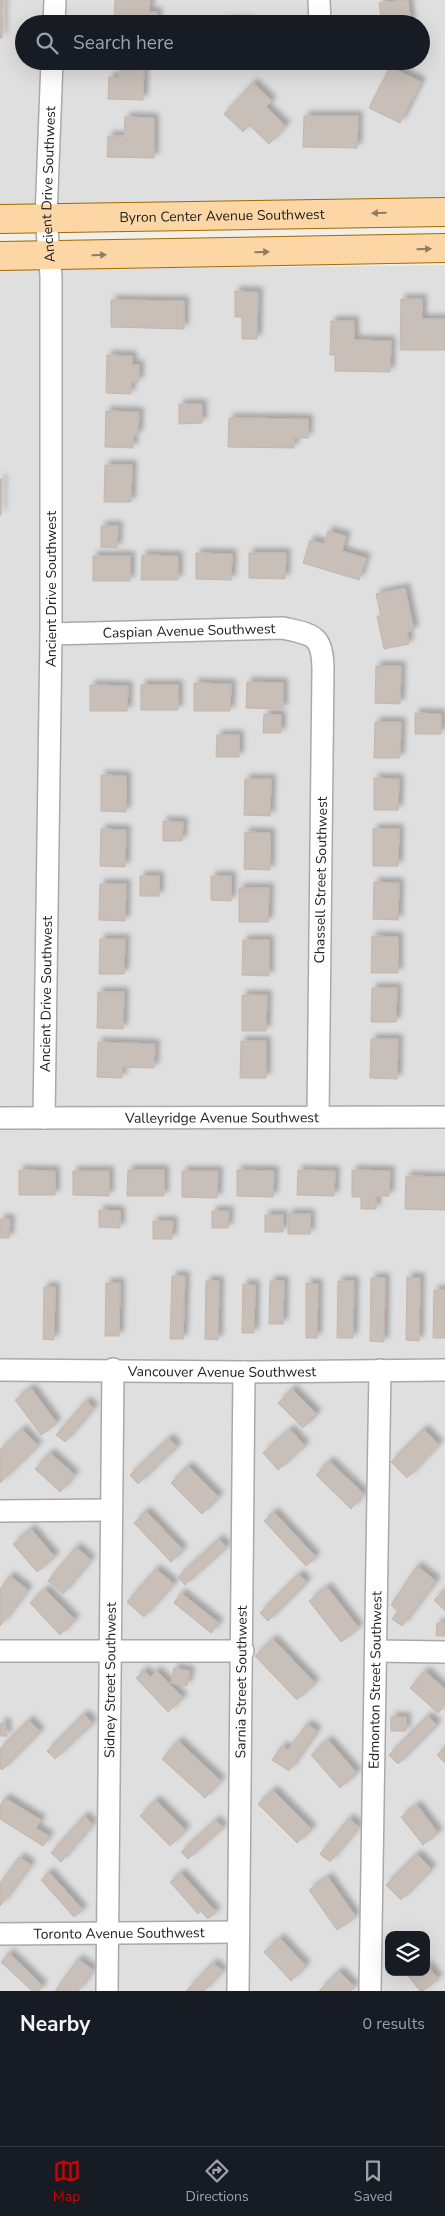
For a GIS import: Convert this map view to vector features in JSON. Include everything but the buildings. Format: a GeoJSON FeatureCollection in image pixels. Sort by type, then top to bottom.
{"type":"FeatureCollection","features":[{"type":"Feature","properties":{"kind":"main road","name":"Byron Center Avenue Southwest"},"geometry":{"type":"LineString","coordinates":[[0,219],[445,212]]}},
{"type":"Feature","properties":{"kind":"main road"},"geometry":{"type":"LineString","coordinates":[[0,256],[445,248]]}},
{"type":"Feature","properties":{"kind":"street"},"geometry":{"type":"LineString","coordinates":[[54,15],[55,0]]}},
{"type":"Feature","properties":{"kind":"street"},"geometry":{"type":"LineString","coordinates":[[319,0],[320,15]]}},
{"type":"Feature","properties":{"kind":"street","name":"Ancient Drive Southwest"},"geometry":{"type":"LineString","coordinates":[[44,1118],[51,634],[50,256],[46,218],[52,70]]}},
{"type":"Feature","properties":{"kind":"street","name":"Caspian Avenue Southwest"},"geometry":{"type":"LineString","coordinates":[[51,634],[283,628],[312,635],[321,644]]}},
{"type":"Feature","properties":{"kind":"street","name":"Chassell Street Southwest"},"geometry":{"type":"LineString","coordinates":[[318,1117],[324,668],[321,644]]}},
{"type":"Feature","properties":{"kind":"street","name":"Valleyridge Avenue Southwest"},"geometry":{"type":"LineString","coordinates":[[0,1118],[445,1118]]}},
{"type":"Feature","properties":{"kind":"street","name":"Vancouver Avenue Southwest"},"geometry":{"type":"LineString","coordinates":[[0,1370],[112,1369],[244,1372],[445,1370]]}},
{"type":"Feature","properties":{"kind":"street","name":"Sidney Street Southwest"},"geometry":{"type":"LineString","coordinates":[[107,1991],[112,1369]]}},
{"type":"Feature","properties":{"kind":"street","name":"Edmonton Street Southwest"},"geometry":{"type":"LineString","coordinates":[[370,1991],[380,1370]]}},
{"type":"Feature","properties":{"kind":"street","name":"Sarnia Street Southwest"},"geometry":{"type":"LineString","coordinates":[[238,1991],[243,1651],[244,1372]]}},
{"type":"Feature","properties":{"kind":"street"},"geometry":{"type":"LineString","coordinates":[[0,1511],[111,1510]]}},
{"type":"Feature","properties":{"kind":"street"},"geometry":{"type":"LineString","coordinates":[[0,1651],[243,1651]]}},
{"type":"Feature","properties":{"kind":"street"},"geometry":{"type":"LineString","coordinates":[[376,1651],[445,1652]]}},
{"type":"Feature","properties":{"kind":"street","name":"Toronto Avenue Southwest"},"geometry":{"type":"LineString","coordinates":[[0,1934],[238,1932]]}},
{"type":"Feature","properties":{"kind":"shaded area"},"geometry":{"type":"Polygon","coordinates":[[[0,0],[445,0],[445,199],[0,206],[0,0]]]}},
{"type":"Feature","properties":{"kind":"shaded area"},"geometry":{"type":"Polygon","coordinates":[[[445,265],[445,1991],[0,1991],[0,270],[445,265]]]}}]}
